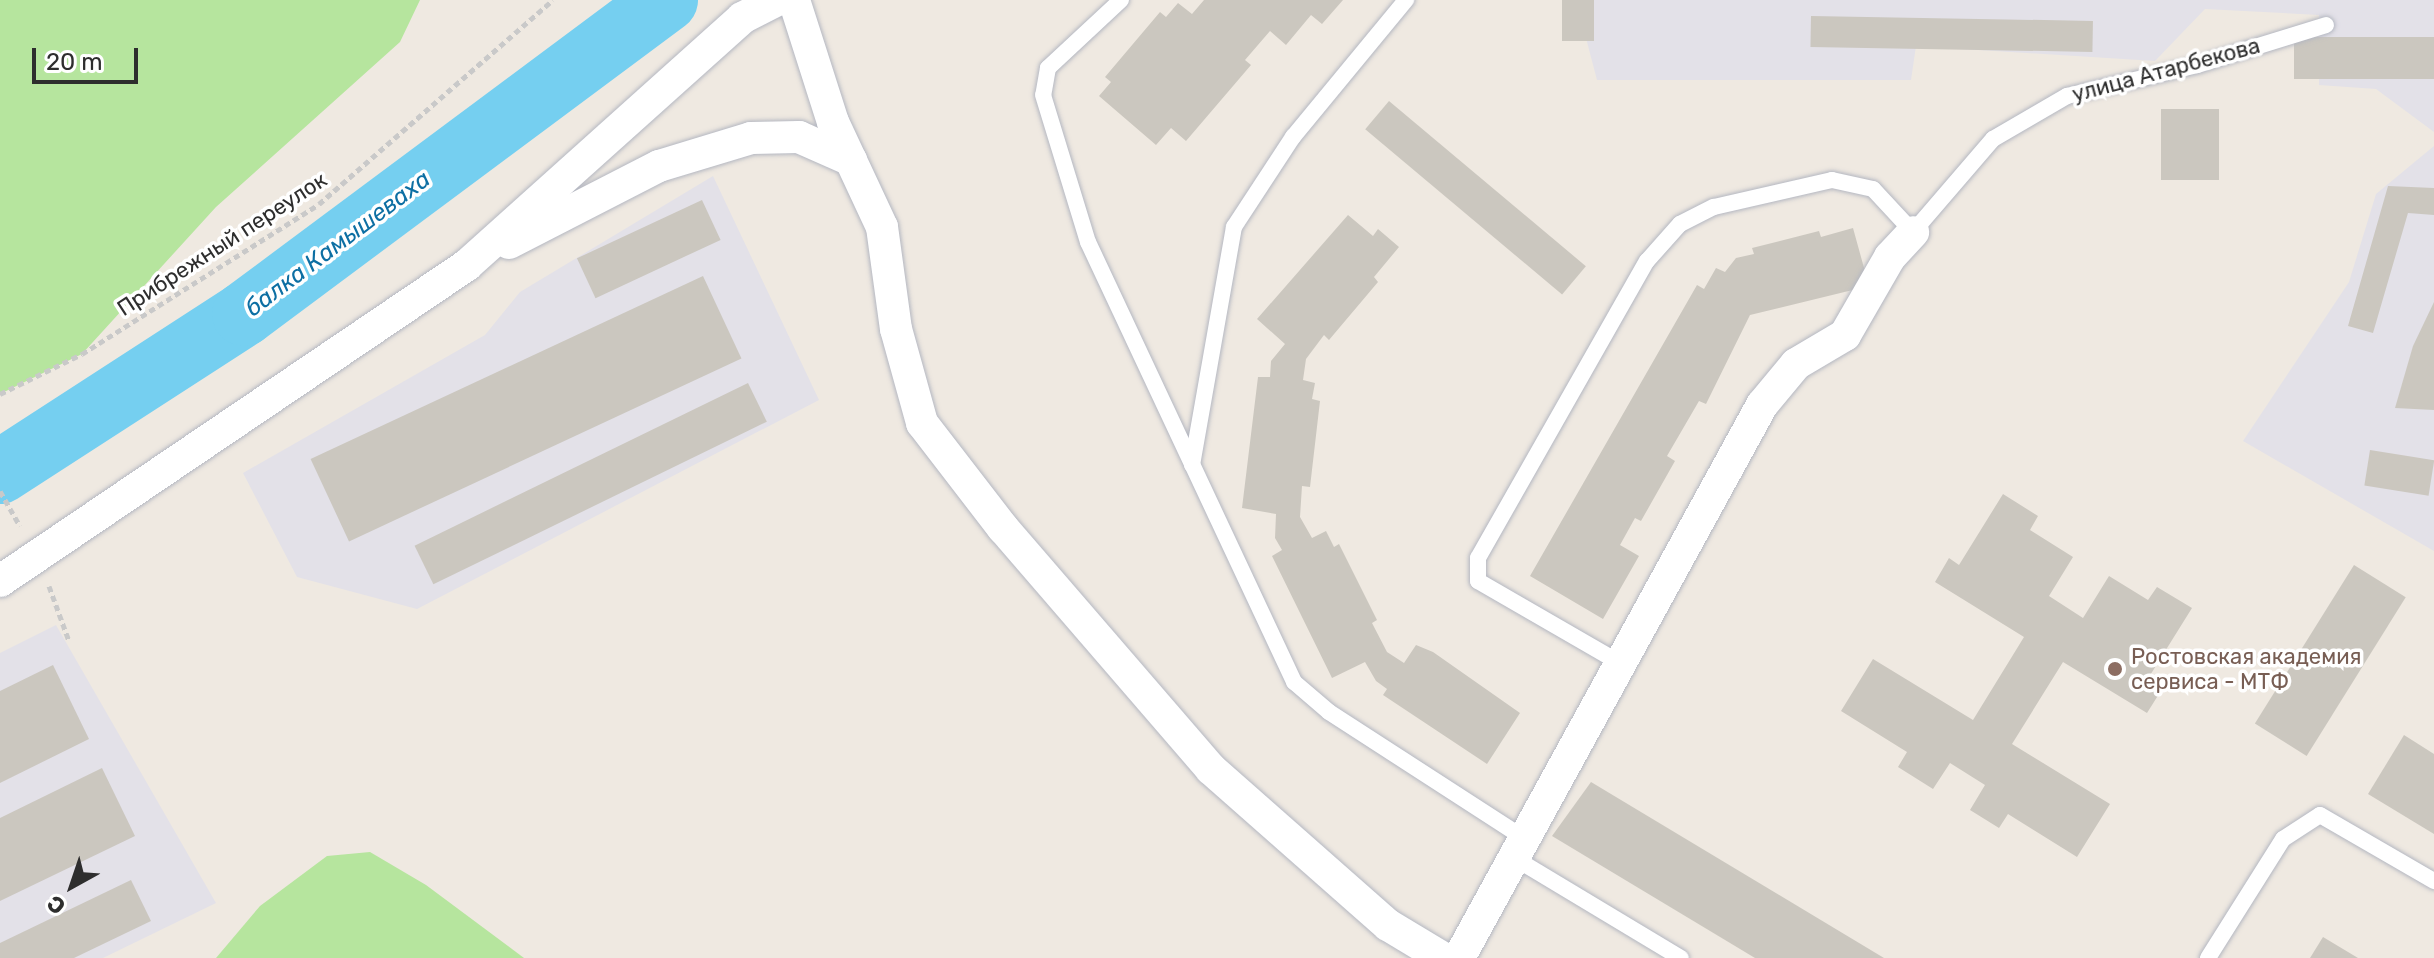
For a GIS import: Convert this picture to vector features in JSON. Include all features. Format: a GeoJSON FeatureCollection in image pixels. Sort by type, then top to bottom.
{"type":"FeatureCollection","features":[{"type":"Feature","properties":{"kind":"street"},"geometry":{"type":"LineString","coordinates":[[467,265],[742,18],[777,0]]}},
{"type":"Feature","properties":{"kind":"street"},"geometry":{"type":"LineString","coordinates":[[794,0],[851,160],[882,227],[896,329],[922,423],[1003,528],[1211,769],[1388,925],[1443,958]]}},
{"type":"Feature","properties":{"kind":"street"},"geometry":{"type":"LineString","coordinates":[[0,581],[467,265],[659,166],[751,138],[799,137],[851,160]]}},
{"type":"Feature","properties":{"kind":"street"},"geometry":{"type":"LineString","coordinates":[[1459,958],[1762,405],[1796,364],[1845,335],[1890,257],[1913,232]]}},
{"type":"Feature","properties":{"kind":"lane"},"geometry":{"type":"LineString","coordinates":[[1121,0],[1048,68],[1043,95],[1088,242],[1294,682],[1329,712],[1518,847],[1681,958]]}},
{"type":"Feature","properties":{"kind":"lane"},"geometry":{"type":"LineString","coordinates":[[1192,465],[1234,227],[1293,137],[1406,0]]}},
{"type":"Feature","properties":{"kind":"lane","name":"улица Атарбекова"},"geometry":{"type":"LineString","coordinates":[[1913,232],[1993,139],[2067,96],[2197,65],[2326,25]]}},
{"type":"Feature","properties":{"kind":"lane"},"geometry":{"type":"LineString","coordinates":[[1620,663],[1478,581],[1478,558],[1647,261],[1680,224],[1714,207],[1832,180],[1873,189],[1913,232]]}},
{"type":"Feature","properties":{"kind":"lane"},"geometry":{"type":"LineString","coordinates":[[2208,958],[2283,839],[2320,815],[2434,881]]}},
{"type":"Feature","properties":{"kind":"path","name":"Прибрежный переулок"},"geometry":{"type":"LineString","coordinates":[[0,394],[82,354],[319,204],[553,0]]}},
{"type":"Feature","properties":{"kind":"shaded area"},"geometry":{"type":"Polygon","coordinates":[[[1576,0],[2434,0],[2434,132],[2376,89],[2319,85],[2319,15],[2205,9],[2155,61],[1916,46],[1911,80],[1597,80],[1576,0]]]}},
{"type":"Feature","properties":{"kind":"shaded area"},"geometry":{"type":"Polygon","coordinates":[[[2434,146],[2434,551],[2243,441],[2349,282],[2376,194],[2434,146]]]}},
{"type":"Feature","properties":{"kind":"shaded area"},"geometry":{"type":"Polygon","coordinates":[[[713,176],[819,400],[417,609],[297,577],[243,473],[485,335],[520,292],[713,176]]]}},
{"type":"Feature","properties":{"kind":"shaded area"},"geometry":{"type":"Polygon","coordinates":[[[56,625],[216,903],[103,958],[0,958],[0,653],[56,625]]]}},
{"type":"Feature","properties":{"kind":"green space"},"geometry":{"type":"Polygon","coordinates":[[[0,0],[420,0],[400,42],[216,207],[82,354],[0,394],[0,0]]]}},
{"type":"Feature","properties":{"kind":"green space"},"geometry":{"type":"Polygon","coordinates":[[[370,852],[426,885],[524,958],[216,958],[260,906],[327,856],[370,852]]]}},
{"type":"Feature","properties":{"kind":"building"},"geometry":{"type":"Polygon","coordinates":[[[1204,0],[1343,0],[1322,24],[1311,15],[1286,45],[1270,31],[1245,60],[1251,65],[1186,141],[1171,128],[1156,145],[1099,96],[1111,82],[1105,77],[1160,12],[1166,17],[1178,3],[1192,14],[1204,0]]]}},
{"type":"Feature","properties":{"kind":"building"},"geometry":{"type":"Polygon","coordinates":[[[1562,0],[1594,0],[1594,41],[1562,41],[1562,0]]]}},
{"type":"Feature","properties":{"kind":"building"},"geometry":{"type":"Polygon","coordinates":[[[1811,16],[2093,21],[2092,52],[1810,47],[1811,16]]]}},
{"type":"Feature","properties":{"kind":"building"},"geometry":{"type":"Polygon","coordinates":[[[2294,37],[2434,37],[2434,79],[2294,79],[2294,37]]]}},
{"type":"Feature","properties":{"kind":"building"},"geometry":{"type":"Polygon","coordinates":[[[1389,101],[1586,266],[1562,295],[1365,129],[1389,101]]]}},
{"type":"Feature","properties":{"kind":"building"},"geometry":{"type":"Polygon","coordinates":[[[2161,109],[2219,109],[2219,180],[2161,180],[2161,109]]]}},
{"type":"Feature","properties":{"kind":"building"},"geometry":{"type":"Polygon","coordinates":[[[2388,186],[2434,188],[2434,215],[2408,213],[2373,333],[2348,326],[2388,186]]]}},
{"type":"Feature","properties":{"kind":"building"},"geometry":{"type":"Polygon","coordinates":[[[702,200],[721,240],[596,298],[577,258],[702,200]]]}},
{"type":"Feature","properties":{"kind":"building"},"geometry":{"type":"Polygon","coordinates":[[[1348,215],[1373,236],[1378,229],[1399,247],[1374,277],[1378,282],[1329,340],[1324,335],[1306,359],[1303,380],[1315,383],[1312,399],[1320,401],[1310,487],[1302,486],[1300,517],[1312,538],[1326,531],[1334,547],[1339,544],[1377,620],[1372,623],[1387,652],[1404,663],[1416,645],[1433,652],[1520,713],[1487,764],[1383,695],[1387,689],[1376,681],[1365,662],[1332,678],[1272,556],[1282,550],[1275,538],[1276,514],[1242,508],[1258,377],[1270,377],[1271,361],[1285,344],[1257,319],[1348,215]]]}},
{"type":"Feature","properties":{"kind":"building"},"geometry":{"type":"Polygon","coordinates":[[[1853,228],[1869,286],[1750,315],[1706,404],[1699,401],[1667,456],[1675,461],[1641,521],[1635,518],[1620,545],[1639,556],[1603,619],[1530,576],[1697,285],[1704,289],[1716,268],[1725,272],[1736,258],[1754,254],[1752,248],[1819,231],[1821,237],[1853,228]]]}},
{"type":"Feature","properties":{"kind":"building"},"geometry":{"type":"Polygon","coordinates":[[[703,276],[741,358],[349,541],[311,459],[703,276]]]}},
{"type":"Feature","properties":{"kind":"building"},"geometry":{"type":"Polygon","coordinates":[[[2434,302],[2434,410],[2395,408],[2413,346],[2434,302]]]}},
{"type":"Feature","properties":{"kind":"building"},"geometry":{"type":"Polygon","coordinates":[[[748,383],[767,422],[433,584],[415,546],[748,383]]]}},
{"type":"Feature","properties":{"kind":"building"},"geometry":{"type":"Polygon","coordinates":[[[2370,450],[2434,460],[2429,496],[2364,486],[2370,450]]]}},
{"type":"Feature","properties":{"kind":"building","name":"Ростовская академия сервиса - МТФ"},"geometry":{"type":"Polygon","coordinates":[[[2003,494],[2038,516],[2030,530],[2073,557],[2049,596],[2083,618],[2109,576],[2148,600],[2157,587],[2192,608],[2149,677],[2164,686],[2147,713],[2063,662],[2012,744],[2110,804],[2077,857],[2008,814],[1999,828],[1970,810],[1985,785],[1950,763],[1933,789],[1898,767],[1907,752],[1841,711],[1873,659],[1973,720],[2024,637],[1935,582],[1949,558],[1959,565],[2003,494]]]}},
{"type":"Feature","properties":{"kind":"building"},"geometry":{"type":"Polygon","coordinates":[[[2354,565],[2406,597],[2307,756],[2255,724],[2354,565]]]}},
{"type":"Feature","properties":{"kind":"building"},"geometry":{"type":"Polygon","coordinates":[[[53,665],[89,739],[0,783],[0,691],[53,665]]]}},
{"type":"Feature","properties":{"kind":"building"},"geometry":{"type":"Polygon","coordinates":[[[2404,735],[2434,754],[2434,834],[2368,794],[2404,735]]]}},
{"type":"Feature","properties":{"kind":"building"},"geometry":{"type":"Polygon","coordinates":[[[102,768],[135,836],[0,901],[0,818],[102,768]]]}},
{"type":"Feature","properties":{"kind":"building"},"geometry":{"type":"Polygon","coordinates":[[[1591,782],[1884,958],[1755,958],[1552,836],[1591,782]]]}},
{"type":"Feature","properties":{"kind":"building"},"geometry":{"type":"Polygon","coordinates":[[[131,880],[151,921],[74,958],[0,958],[0,943],[131,880]]]}},
{"type":"Feature","properties":{"kind":"building"},"geometry":{"type":"Polygon","coordinates":[[[2323,937],[2358,958],[2310,958],[2323,937]]]}},
{"type":"Feature","properties":{"kind":"waterway","name":"балка Камышеваха"},"geometry":{"type":"LineString","coordinates":[[0,472],[244,314],[666,0]]}},
{"type":"Feature","properties":{"kind":"place","name":"Ростовская академия сервиса - МТФ"},"geometry":{"type":"Point","coordinates":[2115,669]}}]}
